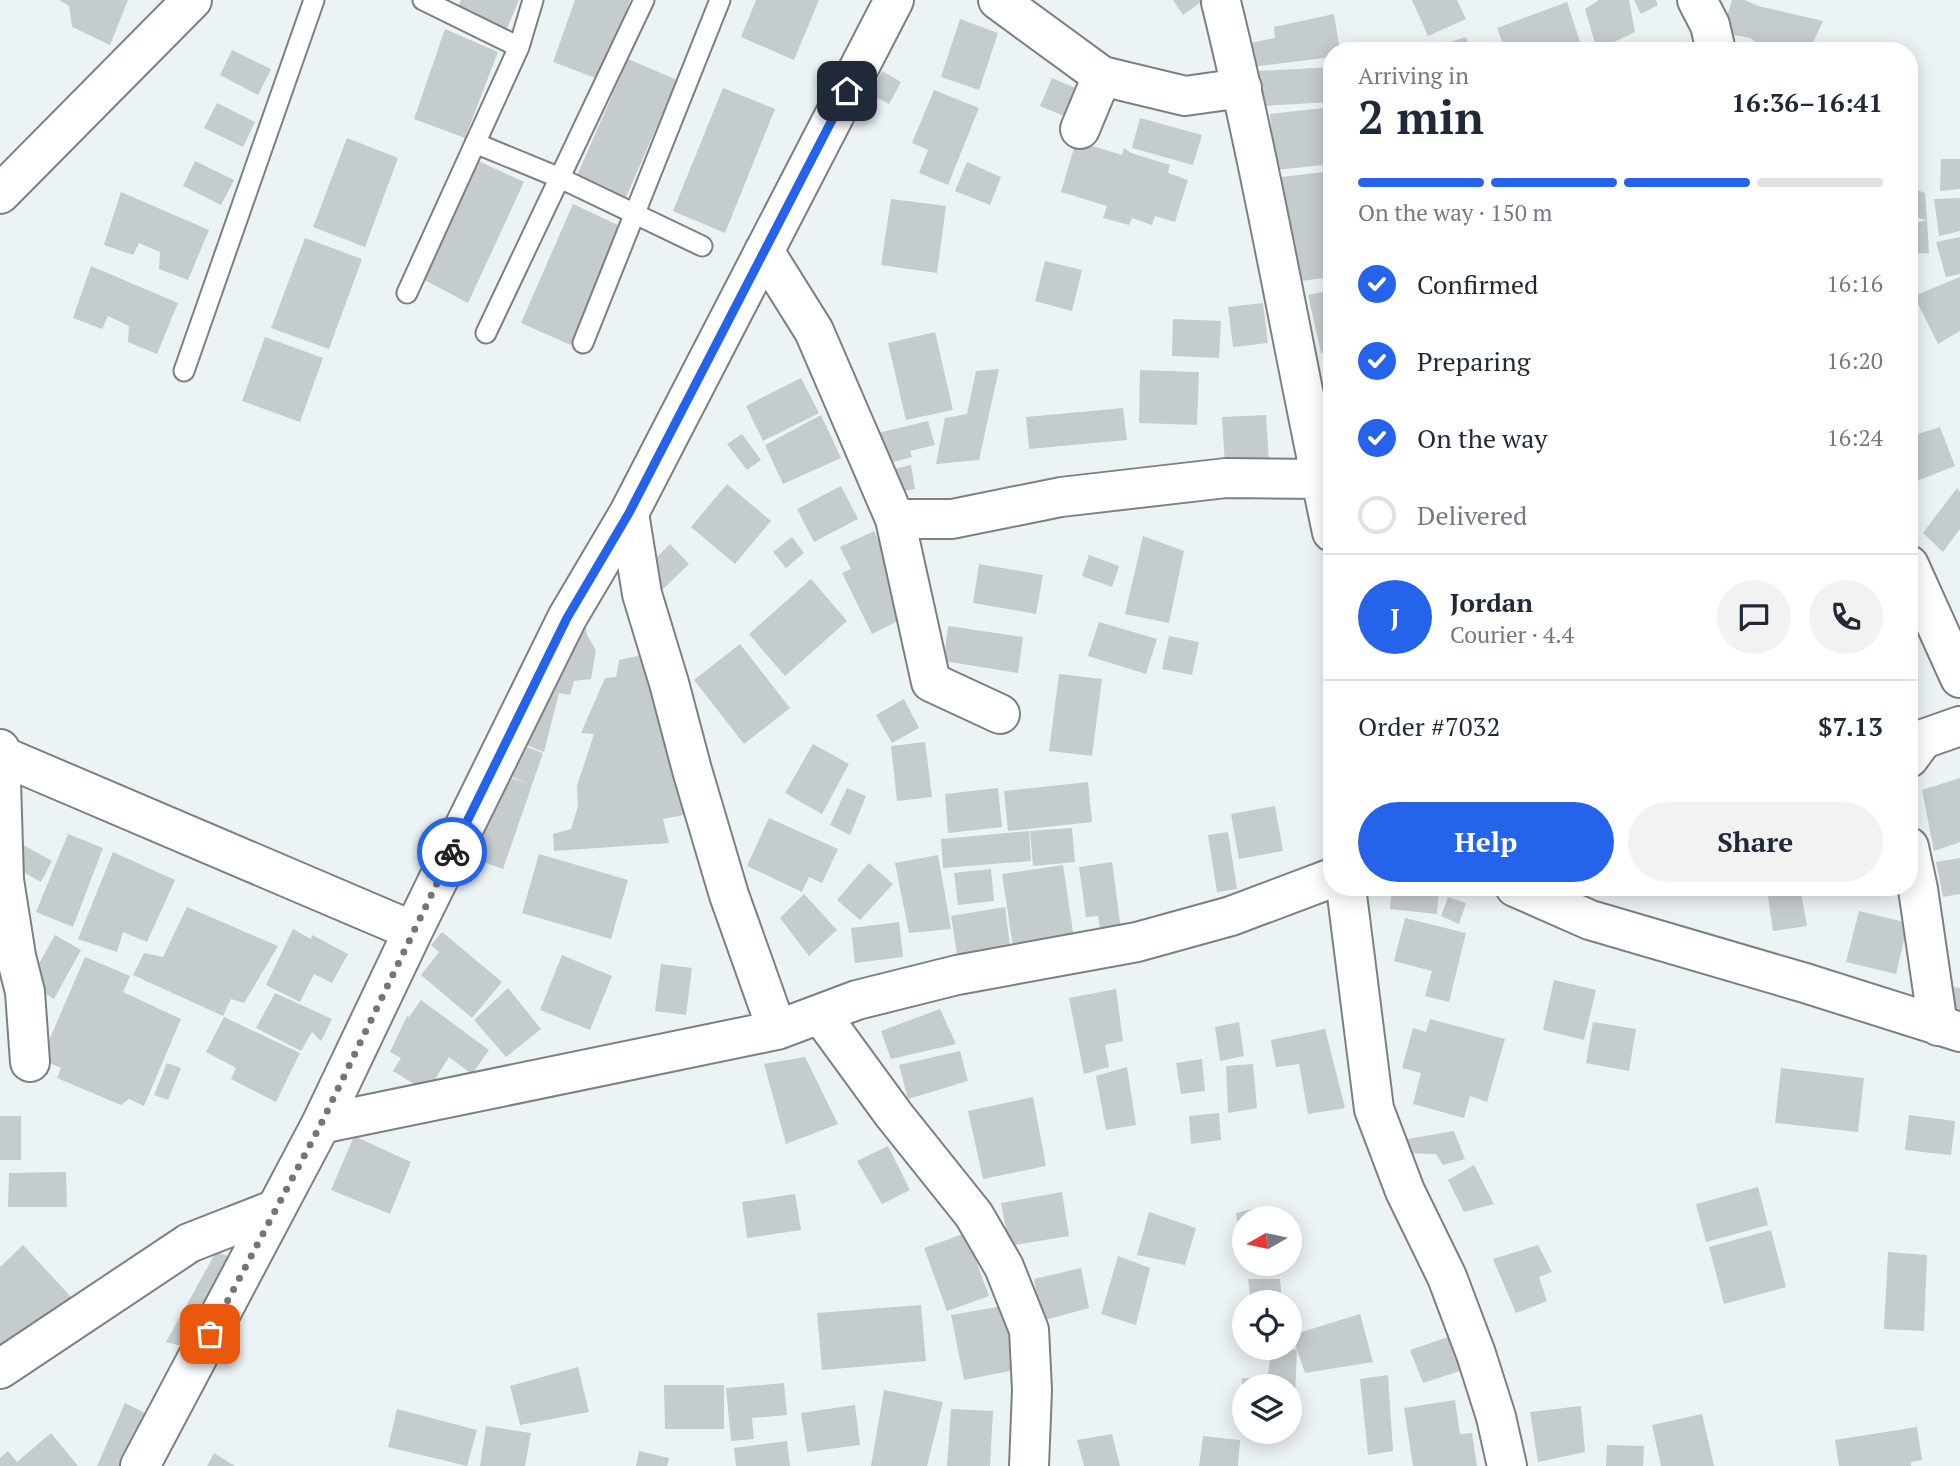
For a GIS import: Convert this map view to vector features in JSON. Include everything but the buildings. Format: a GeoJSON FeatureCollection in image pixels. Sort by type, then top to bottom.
{"type":"FeatureCollection","features":[{"type":"Feature","properties":{"kind":"street"},"geometry":{"type":"LineString","coordinates":[[0,194],[192,0]]}},
{"type":"Feature","properties":{"kind":"street"},"geometry":{"type":"LineString","coordinates":[[140,1466],[321,1124],[567,618],[629,513],[894,0]]}},
{"type":"Feature","properties":{"kind":"street"},"geometry":{"type":"LineString","coordinates":[[998,0],[1102,76],[1185,96],[1242,88]]}},
{"type":"Feature","properties":{"kind":"street"},"geometry":{"type":"LineString","coordinates":[[1221,2],[1242,88],[1323,489]]}},
{"type":"Feature","properties":{"kind":"street"},"geometry":{"type":"LineString","coordinates":[[1705,4],[1714,42]]}},
{"type":"Feature","properties":{"kind":"street"},"geometry":{"type":"LineString","coordinates":[[1080,130],[1102,76]]}},
{"type":"Feature","properties":{"kind":"street"},"geometry":{"type":"LineString","coordinates":[[764,251],[814,331],[895,519],[931,682],[1000,714]]}},
{"type":"Feature","properties":{"kind":"street"},"geometry":{"type":"LineString","coordinates":[[895,519],[953,519],[1061,498],[1226,478],[1321,479]]}},
{"type":"Feature","properties":{"kind":"street"},"geometry":{"type":"LineString","coordinates":[[629,513],[642,594],[729,895],[777,1030]]}},
{"type":"Feature","properties":{"kind":"street"},"geometry":{"type":"LineString","coordinates":[[1918,585],[1960,678]]}},
{"type":"Feature","properties":{"kind":"street"},"geometry":{"type":"LineString","coordinates":[[642,594],[657,609],[688,668]]}},
{"type":"Feature","properties":{"kind":"street"},"geometry":{"type":"LineString","coordinates":[[1918,746],[1923,739],[1960,726]]}},
{"type":"Feature","properties":{"kind":"street"},"geometry":{"type":"LineString","coordinates":[[30,1062],[25,992],[16,957],[4,880],[0,754],[413,931]]}},
{"type":"Feature","properties":{"kind":"street"},"geometry":{"type":"LineString","coordinates":[[321,1124],[777,1030],[857,1000],[957,975],[1137,942],[1231,916],[1323,881]]}},
{"type":"Feature","properties":{"kind":"street"},"geometry":{"type":"LineString","coordinates":[[1535,896],[1590,920],[1805,983],[1949,1029],[1918,885]]}},
{"type":"Feature","properties":{"kind":"street"},"geometry":{"type":"LineString","coordinates":[[1347,896],[1374,1109],[1405,1192],[1452,1290],[1492,1405],[1507,1466]]}},
{"type":"Feature","properties":{"kind":"street"},"geometry":{"type":"LineString","coordinates":[[821,1015],[894,1115],[974,1215],[1004,1267],[1029,1330],[1032,1390],[1030,1466]]}},
{"type":"Feature","properties":{"kind":"street"},"geometry":{"type":"LineString","coordinates":[[0,1368],[189,1243],[276,1209]]}},
{"type":"Feature","properties":{"kind":"lane"},"geometry":{"type":"LineString","coordinates":[[184,371],[314,0]]}},
{"type":"Feature","properties":{"kind":"lane"},"geometry":{"type":"LineString","coordinates":[[423,0],[519,47]]}},
{"type":"Feature","properties":{"kind":"lane"},"geometry":{"type":"LineString","coordinates":[[407,293],[519,47],[533,0]]}},
{"type":"Feature","properties":{"kind":"lane"},"geometry":{"type":"LineString","coordinates":[[486,333],[644,0]]}},
{"type":"Feature","properties":{"kind":"lane"},"geometry":{"type":"LineString","coordinates":[[583,343],[720,0]]}},
{"type":"Feature","properties":{"kind":"lane"},"geometry":{"type":"LineString","coordinates":[[475,143],[560,178],[702,246]]}},
{"type":"Feature","properties":{"kind":"way so far"},"geometry":{"type":"LineString","coordinates":[[210,1334],[321,1124],[452,852]]}},
{"type":"Feature","properties":{"kind":"route"},"geometry":{"type":"LineString","coordinates":[[452,852],[567,618],[629,513],[847,91]]}}]}
